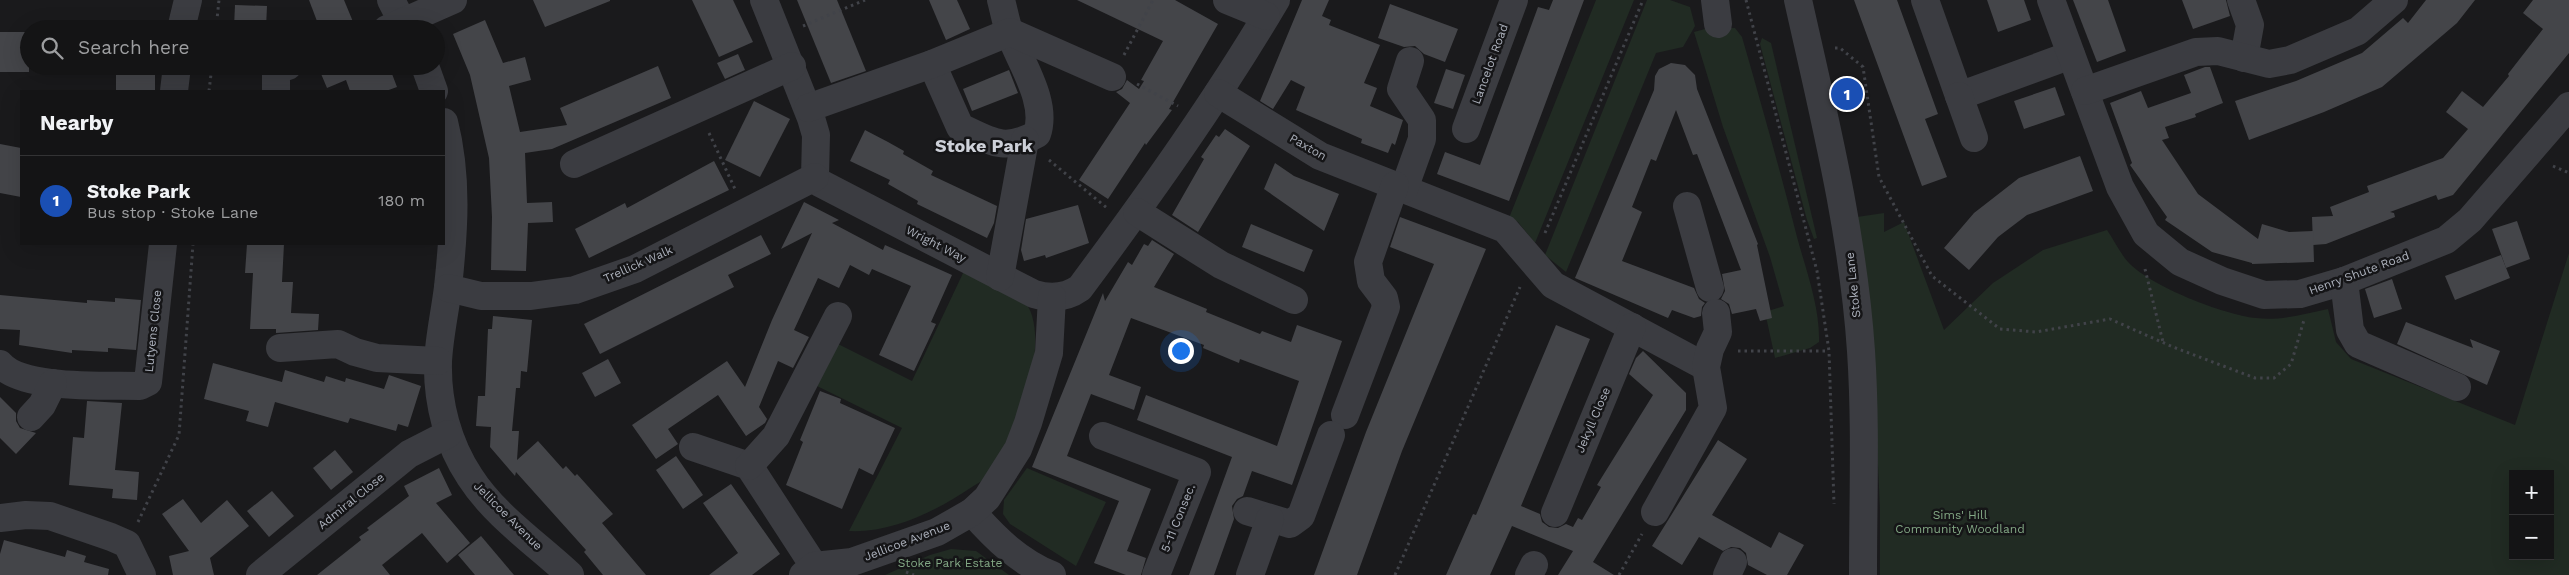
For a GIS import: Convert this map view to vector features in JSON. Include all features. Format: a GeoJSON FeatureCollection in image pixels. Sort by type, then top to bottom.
{"type":"FeatureCollection","features":[{"type":"Feature","properties":{"kind":"street"},"geometry":{"type":"LineString","coordinates":[[183,20],[188,0]]}},
{"type":"Feature","properties":{"kind":"street"},"geometry":{"type":"LineString","coordinates":[[397,20],[453,0]]}},
{"type":"Feature","properties":{"kind":"street"},"geometry":{"type":"LineString","coordinates":[[764,0],[792,66],[816,135],[815,176]]}},
{"type":"Feature","properties":{"kind":"street"},"geometry":{"type":"LineString","coordinates":[[932,64],[960,127],[998,145],[1012,145],[1037,134],[1041,123],[1039,109],[1010,32],[1001,0]]}},
{"type":"Feature","properties":{"kind":"street"},"geometry":{"type":"LineString","coordinates":[[1052,298],[1066,296],[1080,288],[1132,218],[1218,93],[1271,8],[1227,0]]}},
{"type":"Feature","properties":{"kind":"street","name":"Lancelot Road"},"geometry":{"type":"LineString","coordinates":[[1466,129],[1514,0]]}},
{"type":"Feature","properties":{"kind":"street","name":"Stoke Lane"},"geometry":{"type":"LineString","coordinates":[[1798,0],[1838,173],[1861,351],[1864,440],[1863,575]]}},
{"type":"Feature","properties":{"kind":"street"},"geometry":{"type":"LineString","coordinates":[[1925,0],[1974,138]]}},
{"type":"Feature","properties":{"kind":"street","name":"Henry Shute Road"},"geometry":{"type":"LineString","coordinates":[[2052,0],[2120,187],[2146,234],[2180,262],[2222,281],[2264,295],[2300,294],[2344,281],[2446,240],[2470,220],[2569,106]]}},
{"type":"Feature","properties":{"kind":"street"},"geometry":{"type":"LineString","coordinates":[[2241,0],[2250,24],[2244,58]]}},
{"type":"Feature","properties":{"kind":"street"},"geometry":{"type":"LineString","coordinates":[[2085,92],[2196,52],[2218,51],[2269,64],[2290,60],[2358,32],[2394,0]]}},
{"type":"Feature","properties":{"kind":"street"},"geometry":{"type":"LineString","coordinates":[[808,108],[932,64],[1010,32],[1114,74]]}},
{"type":"Feature","properties":{"kind":"street"},"geometry":{"type":"LineString","coordinates":[[1959,96],[2071,55]]}},
{"type":"Feature","properties":{"kind":"street"},"geometry":{"type":"LineString","coordinates":[[1250,575],[1259,515],[1290,524],[1302,516],[1386,307],[1384,298],[1371,281],[1368,262],[1399,187],[1422,139],[1422,120],[1401,89],[1410,61]]}},
{"type":"Feature","properties":{"kind":"street"},"geometry":{"type":"LineString","coordinates":[[574,164],[792,66]]}},
{"type":"Feature","properties":{"kind":"street"},"geometry":{"type":"LineString","coordinates":[[174,90],[176,75]]}},
{"type":"Feature","properties":{"kind":"street"},"geometry":{"type":"LineString","coordinates":[[276,75],[276,90]]}},
{"type":"Feature","properties":{"kind":"street"},"geometry":{"type":"LineString","coordinates":[[428,75],[434,90]]}},
{"type":"Feature","properties":{"kind":"street","name":"Paxton"},"geometry":{"type":"LineString","coordinates":[[1218,93],[1320,156],[1505,229],[1553,285],[1632,327]]}},
{"type":"Feature","properties":{"kind":"street","name":"Jellicoe Avenue"},"geometry":{"type":"LineString","coordinates":[[445,127],[454,170],[448,230],[448,288],[438,361],[439,389],[448,434],[461,464],[484,496],[570,575]]}},
{"type":"Feature","properties":{"kind":"street"},"geometry":{"type":"LineString","coordinates":[[1000,277],[1025,140]]}},
{"type":"Feature","properties":{"kind":"street","name":"Wright Way"},"geometry":{"type":"LineString","coordinates":[[815,176],[828,190],[1034,294],[1052,298]]}},
{"type":"Feature","properties":{"kind":"street","name":"Trellick Walk"},"geometry":{"type":"LineString","coordinates":[[448,288],[482,296],[531,296],[583,288],[635,268],[815,176]]}},
{"type":"Feature","properties":{"kind":"street"},"geometry":{"type":"LineString","coordinates":[[1655,512],[1713,408],[1708,358],[1718,332],[1713,300],[1687,206]]}},
{"type":"Feature","properties":{"kind":"street"},"geometry":{"type":"LineString","coordinates":[[1132,218],[1221,265],[1294,300]]}},
{"type":"Feature","properties":{"kind":"street","name":"Lutyens Close"},"geometry":{"type":"LineString","coordinates":[[0,364],[17,376],[38,382],[140,386],[148,382],[163,245]]}},
{"type":"Feature","properties":{"kind":"street"},"geometry":{"type":"LineString","coordinates":[[2344,281],[2350,330],[2358,344],[2457,387]]}},
{"type":"Feature","properties":{"kind":"street","name":"Jellicoe Avenue"},"geometry":{"type":"LineString","coordinates":[[749,466],[808,571],[852,562],[937,532],[972,512],[987,498],[1000,481],[1018,449],[1050,353],[1052,298]]}},
{"type":"Feature","properties":{"kind":"street"},"geometry":{"type":"LineString","coordinates":[[693,447],[749,466],[776,436],[838,316]]}},
{"type":"Feature","properties":{"kind":"street"},"geometry":{"type":"LineString","coordinates":[[1632,327],[1708,358]]}},
{"type":"Feature","properties":{"kind":"street","name":"Jekyll Close"},"geometry":{"type":"LineString","coordinates":[[1555,513],[1632,327]]}},
{"type":"Feature","properties":{"kind":"street"},"geometry":{"type":"LineString","coordinates":[[280,348],[338,344],[354,352],[377,358],[438,361]]}},
{"type":"Feature","properties":{"kind":"street"},"geometry":{"type":"LineString","coordinates":[[31,417],[42,405],[53,382]]}},
{"type":"Feature","properties":{"kind":"street","name":"Admiral Close"},"geometry":{"type":"LineString","coordinates":[[260,575],[417,448],[448,434]]}},
{"type":"Feature","properties":{"kind":"street","name":"5-11 Consec."},"geometry":{"type":"LineString","coordinates":[[1103,436],[1197,472],[1156,575]]}},
{"type":"Feature","properties":{"kind":"street"},"geometry":{"type":"LineString","coordinates":[[972,512],[996,540],[1018,556],[1052,575]]}},
{"type":"Feature","properties":{"kind":"street"},"geometry":{"type":"LineString","coordinates":[[0,518],[26,515],[50,516],[75,523],[127,544],[142,575]]}},
{"type":"Feature","properties":{"kind":"path"},"geometry":{"type":"LineString","coordinates":[[217,20],[219,0]]}},
{"type":"Feature","properties":{"kind":"path"},"geometry":{"type":"LineString","coordinates":[[780,37],[865,0]]}},
{"type":"Feature","properties":{"kind":"path"},"geometry":{"type":"LineString","coordinates":[[1153,0],[1114,74],[1200,118]]}},
{"type":"Feature","properties":{"kind":"path"},"geometry":{"type":"LineString","coordinates":[[1746,0],[1817,271],[1829,351],[1834,509]]}},
{"type":"Feature","properties":{"kind":"path"},"geometry":{"type":"LineString","coordinates":[[1809,49],[1840,48],[1863,67],[1879,176],[1932,276],[2000,329],[2036,332],[2110,319],[2256,378],[2274,378],[2290,364],[2313,290]]}},
{"type":"Feature","properties":{"kind":"path"},"geometry":{"type":"LineString","coordinates":[[209,90],[211,75]]}},
{"type":"Feature","properties":{"kind":"path"},"geometry":{"type":"LineString","coordinates":[[1025,140],[1132,218]]}},
{"type":"Feature","properties":{"kind":"path"},"geometry":{"type":"LineString","coordinates":[[714,143],[723,164]]}},
{"type":"Feature","properties":{"kind":"path"},"geometry":{"type":"LineString","coordinates":[[127,544],[179,435],[194,245]]}},
{"type":"Feature","properties":{"kind":"path"},"geometry":{"type":"LineString","coordinates":[[2144,268],[2163,342]]}},
{"type":"Feature","properties":{"kind":"path"},"geometry":{"type":"LineString","coordinates":[[1708,358],[1861,351]]}},
{"type":"Feature","properties":{"kind":"path"},"geometry":{"type":"LineString","coordinates":[[1619,575],[1655,512]]}},
{"type":"Feature","properties":{"kind":"green space"},"geometry":{"type":"Polygon","coordinates":[[[1596,0],[1634,0],[1535,243],[1518,222],[1509,218],[1596,0]]]}},
{"type":"Feature","properties":{"kind":"green space"},"geometry":{"type":"Polygon","coordinates":[[[1647,0],[1670,0],[1690,7],[1695,26],[1683,47],[1656,53],[1566,272],[1545,255],[1647,0]]]}},
{"type":"Feature","properties":{"kind":"green space"},"geometry":{"type":"Polygon","coordinates":[[[1735,28],[1742,37],[1770,137],[1812,289],[1819,329],[1819,342],[1810,348],[1775,358],[1765,312],[1784,306],[1770,257],[1723,127],[1694,32],[1705,29],[1735,28]]]}},
{"type":"Feature","properties":{"kind":"green space"},"geometry":{"type":"Polygon","coordinates":[[[1762,38],[1771,43],[1817,238],[1814,239],[1807,220],[1760,44],[1762,38]]]}},
{"type":"Feature","properties":{"kind":"green space","name":"Sims' Hill Community Woodland"},"geometry":{"type":"Polygon","coordinates":[[[1884,213],[1884,232],[1904,222],[1944,330],[1993,283],[2043,250],[2107,230],[2128,262],[2153,280],[2188,298],[2242,316],[2265,319],[2283,318],[2328,309],[2336,342],[2351,359],[2515,425],[2569,253],[2569,575],[1880,575],[1880,510],[1873,351],[1857,217],[1884,213]]]}},
{"type":"Feature","properties":{"kind":"green space"},"geometry":{"type":"Polygon","coordinates":[[[964,271],[1003,288],[1022,299],[1031,314],[1035,335],[1034,360],[1029,388],[1012,439],[991,474],[944,504],[898,524],[865,531],[849,531],[902,428],[817,386],[838,344],[912,381],[964,271]]]}},
{"type":"Feature","properties":{"kind":"green space"},"geometry":{"type":"Polygon","coordinates":[[[1027,468],[1106,502],[1076,566],[1010,524],[1003,514],[1004,500],[1027,468]]]}},
{"type":"Feature","properties":{"kind":"green space","name":"Stoke Park Estate"},"geometry":{"type":"Polygon","coordinates":[[[951,549],[976,551],[1009,575],[885,575],[930,555],[951,549]]]}},
{"type":"Feature","properties":{"kind":"building"},"geometry":{"type":"Polygon","coordinates":[[[309,0],[344,0],[352,20],[317,20],[309,0]]]}},
{"type":"Feature","properties":{"kind":"building"},"geometry":{"type":"Polygon","coordinates":[[[533,0],[610,0],[610,1],[545,27],[533,0]]]}},
{"type":"Feature","properties":{"kind":"building"},"geometry":{"type":"Polygon","coordinates":[[[692,0],[733,0],[753,42],[719,57],[692,0]]]}},
{"type":"Feature","properties":{"kind":"building"},"geometry":{"type":"Polygon","coordinates":[[[797,0],[837,0],[866,71],[831,83],[797,0]]]}},
{"type":"Feature","properties":{"kind":"building"},"geometry":{"type":"Polygon","coordinates":[[[929,0],[957,0],[970,29],[946,40],[929,0]]]}},
{"type":"Feature","properties":{"kind":"building"},"geometry":{"type":"Polygon","coordinates":[[[1077,0],[1175,0],[1218,24],[1169,109],[1172,110],[1146,145],[1145,143],[1108,199],[1079,180],[1130,103],[1116,92],[1122,89],[1127,80],[1139,89],[1144,81],[1141,80],[1163,41],[1077,0]]]}},
{"type":"Feature","properties":{"kind":"building"},"geometry":{"type":"Polygon","coordinates":[[[1302,0],[1329,0],[1322,16],[1331,20],[1329,25],[1380,45],[1364,83],[1377,88],[1370,106],[1403,120],[1395,145],[1392,143],[1388,153],[1361,143],[1362,139],[1296,110],[1305,87],[1291,80],[1273,109],[1260,101],[1302,0]]]}},
{"type":"Feature","properties":{"kind":"building"},"geometry":{"type":"Polygon","coordinates":[[[1553,0],[1584,0],[1509,201],[1437,174],[1445,152],[1480,165],[1538,7],[1549,10],[1553,0]]]}},
{"type":"Feature","properties":{"kind":"building"},"geometry":{"type":"Polygon","coordinates":[[[1854,0],[1897,0],[1938,114],[1925,119],[1947,177],[1922,186],[1854,0]]]}},
{"type":"Feature","properties":{"kind":"building"},"geometry":{"type":"Polygon","coordinates":[[[1987,0],[2024,0],[2031,20],[1998,32],[1987,0]]]}},
{"type":"Feature","properties":{"kind":"building"},"geometry":{"type":"Polygon","coordinates":[[[2073,0],[2108,0],[2126,51],[2097,62],[2073,0]]]}},
{"type":"Feature","properties":{"kind":"building"},"geometry":{"type":"Polygon","coordinates":[[[2182,0],[2226,0],[2230,16],[2193,29],[2182,0]]]}},
{"type":"Feature","properties":{"kind":"building"},"geometry":{"type":"Polygon","coordinates":[[[2426,0],[2475,0],[2457,23],[2382,87],[2324,112],[2249,140],[2235,101],[2296,81],[2362,53],[2403,18],[2408,23],[2426,0]]]}},
{"type":"Feature","properties":{"kind":"building"},"geometry":{"type":"Polygon","coordinates":[[[2533,0],[2569,0],[2569,53],[2453,195],[2438,200],[2436,195],[2390,212],[2394,213],[2395,217],[2326,244],[2313,245],[2312,217],[2333,216],[2330,207],[2369,192],[2367,186],[2443,158],[2468,129],[2446,112],[2462,91],[2483,107],[2509,76],[2508,74],[2543,29],[2523,13],[2533,0]]]}},
{"type":"Feature","properties":{"kind":"building"},"geometry":{"type":"Polygon","coordinates":[[[1390,4],[1458,29],[1445,62],[1424,54],[1415,46],[1404,47],[1378,38],[1390,4]]]}},
{"type":"Feature","properties":{"kind":"building"},"geometry":{"type":"Polygon","coordinates":[[[235,5],[267,6],[266,20],[234,20],[235,5]]]}},
{"type":"Feature","properties":{"kind":"building"},"geometry":{"type":"Polygon","coordinates":[[[485,20],[503,63],[525,57],[531,80],[509,86],[520,132],[567,125],[560,108],[658,66],[671,98],[552,149],[525,153],[527,203],[552,202],[553,222],[528,223],[526,271],[491,270],[492,217],[489,158],[470,75],[453,34],[485,20]]]}},
{"type":"Feature","properties":{"kind":"building"},"geometry":{"type":"Polygon","coordinates":[[[0,32],[20,32],[20,72],[0,72],[0,32]]]}},
{"type":"Feature","properties":{"kind":"building"},"geometry":{"type":"Polygon","coordinates":[[[738,54],[745,70],[725,79],[717,63],[738,54]]]}},
{"type":"Feature","properties":{"kind":"building"},"geometry":{"type":"Polygon","coordinates":[[[1671,63],[1685,65],[1695,75],[1697,89],[1758,244],[1772,318],[1760,321],[1756,309],[1732,314],[1729,304],[1721,299],[1725,291],[1722,274],[1741,270],[1697,154],[1693,155],[1676,110],[1656,161],[1651,159],[1632,207],[1642,212],[1622,261],[1694,288],[1699,299],[1705,303],[1702,307],[1701,316],[1694,318],[1672,310],[1668,318],[1575,278],[1654,90],[1655,76],[1659,69],[1671,63]]]}},
{"type":"Feature","properties":{"kind":"building"},"geometry":{"type":"Polygon","coordinates":[[[2210,67],[2223,103],[2195,114],[2196,117],[2165,127],[2169,138],[2162,140],[2198,194],[2258,239],[2262,224],[2289,232],[2313,231],[2314,262],[2252,264],[2212,252],[2165,220],[2167,217],[2130,165],[2132,163],[2110,103],[2141,91],[2148,108],[2191,93],[2184,75],[2210,67]]]}},
{"type":"Feature","properties":{"kind":"building"},"geometry":{"type":"Polygon","coordinates":[[[1446,69],[1465,75],[1453,109],[1434,103],[1446,69]]]}},
{"type":"Feature","properties":{"kind":"building"},"geometry":{"type":"Polygon","coordinates":[[[1009,70],[1018,93],[972,111],[963,89],[1009,70]]]}},
{"type":"Feature","properties":{"kind":"building"},"geometry":{"type":"Polygon","coordinates":[[[116,75],[155,75],[155,90],[116,90],[116,75]]]}},
{"type":"Feature","properties":{"kind":"building"},"geometry":{"type":"Polygon","coordinates":[[[322,75],[392,75],[397,87],[389,90],[350,90],[346,80],[327,88],[322,75]]]}},
{"type":"Feature","properties":{"kind":"building"},"geometry":{"type":"Polygon","coordinates":[[[2055,87],[2065,115],[2024,129],[2014,101],[2055,87]]]}},
{"type":"Feature","properties":{"kind":"building"},"geometry":{"type":"Polygon","coordinates":[[[754,101],[790,119],[760,177],[725,160],[754,101]]]}},
{"type":"Feature","properties":{"kind":"building"},"geometry":{"type":"Polygon","coordinates":[[[1225,129],[1250,146],[1198,232],[1172,215],[1204,159],[1201,157],[1216,135],[1219,137],[1225,129]]]}},
{"type":"Feature","properties":{"kind":"building"},"geometry":{"type":"Polygon","coordinates":[[[865,130],[904,151],[903,154],[933,171],[931,175],[997,206],[994,223],[987,238],[917,204],[918,201],[888,184],[890,180],[850,161],[865,130]]]}},
{"type":"Feature","properties":{"kind":"building"},"geometry":{"type":"Polygon","coordinates":[[[0,144],[20,148],[20,197],[0,193],[0,144]]]}},
{"type":"Feature","properties":{"kind":"building"},"geometry":{"type":"Polygon","coordinates":[[[2080,156],[2093,191],[2027,215],[1998,237],[1969,270],[1944,248],[1974,213],[2019,178],[2080,156]]]}},
{"type":"Feature","properties":{"kind":"building"},"geometry":{"type":"Polygon","coordinates":[[[714,161],[729,190],[589,258],[575,229],[625,203],[627,208],[714,161]]]}},
{"type":"Feature","properties":{"kind":"building"},"geometry":{"type":"Polygon","coordinates":[[[1275,163],[1294,176],[1339,194],[1324,231],[1264,189],[1275,163]]]}},
{"type":"Feature","properties":{"kind":"building"},"geometry":{"type":"Polygon","coordinates":[[[804,202],[839,220],[832,223],[883,250],[885,245],[952,275],[931,322],[936,324],[914,371],[879,355],[911,286],[872,269],[869,275],[850,265],[839,288],[818,278],[794,330],[809,337],[793,368],[778,361],[759,407],[767,419],[765,423],[746,436],[718,395],[668,429],[678,444],[656,459],[632,425],[727,361],[745,387],[772,320],[812,233],[781,249],[804,202]]]}},
{"type":"Feature","properties":{"kind":"building"},"geometry":{"type":"Polygon","coordinates":[[[1078,205],[1089,243],[1046,258],[1045,255],[1024,261],[1021,250],[1026,219],[1078,205]]]}},
{"type":"Feature","properties":{"kind":"building"},"geometry":{"type":"Polygon","coordinates":[[[1400,217],[1486,249],[1402,451],[1357,575],[1314,575],[1366,432],[1434,264],[1390,247],[1400,217]]]}},
{"type":"Feature","properties":{"kind":"building"},"geometry":{"type":"Polygon","coordinates":[[[2517,221],[2530,259],[2506,268],[2492,229],[2517,221]]]}},
{"type":"Feature","properties":{"kind":"building"},"geometry":{"type":"Polygon","coordinates":[[[1251,224],[1313,250],[1304,272],[1242,247],[1251,224]]]}},
{"type":"Feature","properties":{"kind":"building"},"geometry":{"type":"Polygon","coordinates":[[[761,235],[771,254],[728,275],[734,287],[600,354],[584,324],[761,235]]]}},
{"type":"Feature","properties":{"kind":"building"},"geometry":{"type":"Polygon","coordinates":[[[1152,240],[1174,254],[1154,287],[1207,309],[1206,312],[1260,334],[1262,331],[1291,342],[1297,325],[1342,341],[1292,485],[1252,471],[1243,496],[1237,499],[1232,506],[1234,519],[1214,575],[1189,575],[1232,457],[1137,420],[1146,395],[1277,446],[1299,381],[1240,359],[1239,363],[1203,348],[1204,345],[1131,318],[1109,375],[1141,387],[1134,410],[1091,394],[1067,456],[1151,489],[1127,551],[1146,558],[1141,575],[1126,575],[1094,563],[1119,501],[1032,467],[1103,293],[1105,301],[1128,262],[1132,265],[1144,244],[1148,246],[1152,240]]]}},
{"type":"Feature","properties":{"kind":"building"},"geometry":{"type":"Polygon","coordinates":[[[247,245],[284,245],[282,282],[293,282],[291,313],[319,314],[318,330],[276,333],[276,329],[250,329],[253,273],[245,273],[247,245]]]}},
{"type":"Feature","properties":{"kind":"building"},"geometry":{"type":"Polygon","coordinates":[[[2501,255],[2510,278],[2455,300],[2445,276],[2501,255]]]}},
{"type":"Feature","properties":{"kind":"building"},"geometry":{"type":"Polygon","coordinates":[[[2392,279],[2402,309],[2374,318],[2365,289],[2392,279]]]}},
{"type":"Feature","properties":{"kind":"building"},"geometry":{"type":"Polygon","coordinates":[[[0,295],[87,303],[87,300],[115,302],[115,298],[141,300],[136,350],[108,348],[108,352],[72,350],[72,353],[19,345],[20,330],[0,329],[0,295]]]}},
{"type":"Feature","properties":{"kind":"building"},"geometry":{"type":"Polygon","coordinates":[[[493,316],[532,320],[527,372],[521,371],[520,388],[516,388],[512,431],[519,431],[517,460],[538,441],[563,469],[566,466],[575,476],[577,474],[613,514],[602,523],[646,575],[603,575],[584,552],[586,550],[516,472],[515,476],[490,447],[491,427],[476,426],[478,396],[485,396],[488,329],[492,329],[493,316]]]}},
{"type":"Feature","properties":{"kind":"building"},"geometry":{"type":"Polygon","coordinates":[[[2406,322],[2473,348],[2470,339],[2500,351],[2487,385],[2397,344],[2406,322]]]}},
{"type":"Feature","properties":{"kind":"building"},"geometry":{"type":"Polygon","coordinates":[[[1556,325],[1590,339],[1521,506],[1540,514],[1542,522],[1549,527],[1558,528],[1566,524],[1573,527],[1578,518],[1582,520],[1601,487],[1597,485],[1653,395],[1629,374],[1636,358],[1643,351],[1686,393],[1686,410],[1593,562],[1614,575],[1558,575],[1573,551],[1512,526],[1490,575],[1446,575],[1473,514],[1476,515],[1556,325]]]}},
{"type":"Feature","properties":{"kind":"building"},"geometry":{"type":"Polygon","coordinates":[[[608,359],[621,383],[595,397],[582,373],[608,359]]]}},
{"type":"Feature","properties":{"kind":"building"},"geometry":{"type":"Polygon","coordinates":[[[213,363],[282,382],[285,370],[324,382],[326,376],[345,382],[346,378],[384,389],[389,375],[421,386],[408,427],[398,424],[396,431],[350,418],[348,423],[275,402],[268,427],[246,421],[249,411],[204,399],[213,363]]]}},
{"type":"Feature","properties":{"kind":"building"},"geometry":{"type":"Polygon","coordinates":[[[820,391],[841,399],[840,403],[895,428],[873,475],[859,468],[842,509],[786,485],[803,442],[800,440],[820,391]]]}},
{"type":"Feature","properties":{"kind":"building"},"geometry":{"type":"Polygon","coordinates":[[[0,397],[16,413],[16,421],[20,428],[36,433],[16,454],[0,438],[0,397]]]}},
{"type":"Feature","properties":{"kind":"building"},"geometry":{"type":"Polygon","coordinates":[[[87,401],[122,403],[115,470],[139,472],[137,500],[112,498],[113,489],[69,485],[73,437],[84,438],[87,401]]]}},
{"type":"Feature","properties":{"kind":"building"},"geometry":{"type":"Polygon","coordinates":[[[1718,440],[1747,459],[1712,515],[1771,548],[1779,532],[1804,545],[1787,575],[1767,575],[1748,565],[1746,553],[1740,548],[1731,547],[1723,551],[1699,537],[1682,565],[1652,546],[1718,440]]]}},
{"type":"Feature","properties":{"kind":"building"},"geometry":{"type":"Polygon","coordinates":[[[335,450],[353,472],[331,490],[313,468],[335,450]]]}},
{"type":"Feature","properties":{"kind":"building"},"geometry":{"type":"Polygon","coordinates":[[[676,456],[703,495],[683,509],[656,470],[676,456]]]}},
{"type":"Feature","properties":{"kind":"building"},"geometry":{"type":"Polygon","coordinates":[[[439,468],[452,495],[436,503],[470,543],[447,563],[422,533],[382,565],[390,575],[317,575],[361,540],[359,537],[369,530],[367,528],[409,496],[404,486],[439,468]]]}},
{"type":"Feature","properties":{"kind":"building"},"geometry":{"type":"Polygon","coordinates":[[[731,484],[780,554],[752,575],[709,575],[738,553],[703,503],[731,484]]]}},
{"type":"Feature","properties":{"kind":"building"},"geometry":{"type":"Polygon","coordinates":[[[272,491],[294,516],[269,537],[247,511],[272,491]]]}},
{"type":"Feature","properties":{"kind":"building"},"geometry":{"type":"Polygon","coordinates":[[[183,499],[201,523],[227,500],[249,526],[210,558],[214,575],[173,575],[169,556],[189,551],[162,514],[183,499]]]}},
{"type":"Feature","properties":{"kind":"building"},"geometry":{"type":"Polygon","coordinates":[[[481,536],[514,575],[475,575],[458,555],[481,536]]]}},
{"type":"Feature","properties":{"kind":"building"},"geometry":{"type":"Polygon","coordinates":[[[4,540],[65,557],[67,550],[86,556],[84,562],[109,569],[108,575],[0,575],[0,554],[4,540]]]}},
{"type":"Feature","properties":{"kind":"place","name":"Stoke Park"},"geometry":{"type":"Point","coordinates":[1847,94]}},
{"type":"Feature","properties":{"kind":"district","name":"Stoke Park"},"geometry":{"type":"Point","coordinates":[984,146]}}]}
